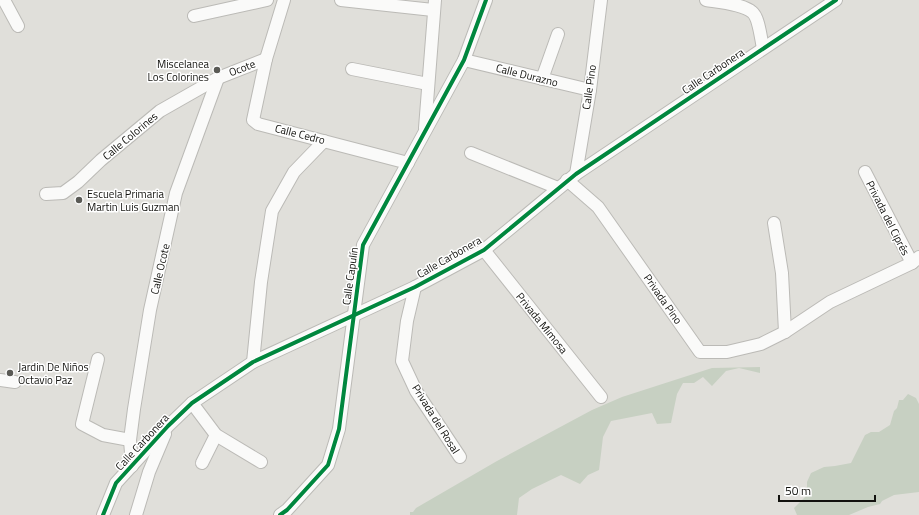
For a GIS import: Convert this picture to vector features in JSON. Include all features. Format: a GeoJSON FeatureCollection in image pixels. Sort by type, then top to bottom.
{"type":"FeatureCollection","features":[{"type":"Feature","properties":{"kind":"street"},"geometry":{"type":"LineString","coordinates":[[4,0],[18,26]]}},
{"type":"Feature","properties":{"kind":"street"},"geometry":{"type":"LineString","coordinates":[[194,16],[267,0]]}},
{"type":"Feature","properties":{"kind":"street"},"geometry":{"type":"LineString","coordinates":[[266,59],[284,0]]}},
{"type":"Feature","properties":{"kind":"street"},"geometry":{"type":"LineString","coordinates":[[341,0],[434,5],[425,132]]}},
{"type":"Feature","properties":{"kind":"street","name":"Calle Capulín"},"geometry":{"type":"LineString","coordinates":[[280,515],[287,510],[328,465],[339,429],[363,245],[464,60],[486,0]]}},
{"type":"Feature","properties":{"kind":"street","name":"Calle Pino"},"geometry":{"type":"LineString","coordinates":[[572,177],[590,90],[601,0]]}},
{"type":"Feature","properties":{"kind":"street"},"geometry":{"type":"LineString","coordinates":[[706,0],[741,7],[753,12],[763,48]]}},
{"type":"Feature","properties":{"kind":"street","name":"Calle Carbonera"},"geometry":{"type":"LineString","coordinates":[[103,515],[116,483],[168,426],[192,403],[253,362],[415,287],[484,250],[572,177],[836,0]]}},
{"type":"Feature","properties":{"kind":"street"},"geometry":{"type":"LineString","coordinates":[[542,79],[558,34]]}},
{"type":"Feature","properties":{"kind":"street","name":"Ocote"},"geometry":{"type":"LineString","coordinates":[[218,78],[266,59]]}},
{"type":"Feature","properties":{"kind":"street","name":"Calle Cedro"},"geometry":{"type":"LineString","coordinates":[[266,59],[253,120],[258,124],[408,163]]}},
{"type":"Feature","properties":{"kind":"street","name":"Calle Durazno"},"geometry":{"type":"LineString","coordinates":[[464,60],[590,90]]}},
{"type":"Feature","properties":{"kind":"street"},"geometry":{"type":"LineString","coordinates":[[352,69],[428,84]]}},
{"type":"Feature","properties":{"kind":"street","name":"Calle Colorines"},"geometry":{"type":"LineString","coordinates":[[46,194],[63,193],[78,182],[101,160],[160,111],[218,78]]}},
{"type":"Feature","properties":{"kind":"street","name":"Calle Ocote"},"geometry":{"type":"LineString","coordinates":[[132,466],[130,440],[150,310],[176,193],[218,78]]}},
{"type":"Feature","properties":{"kind":"street"},"geometry":{"type":"LineString","coordinates":[[253,362],[261,282],[272,211],[294,172],[324,141]]}},
{"type":"Feature","properties":{"kind":"street"},"geometry":{"type":"LineString","coordinates":[[471,153],[558,188]]}},
{"type":"Feature","properties":{"kind":"street","name":"Privada del Ciprés"},"geometry":{"type":"LineString","coordinates":[[864,172],[915,260]]}},
{"type":"Feature","properties":{"kind":"street","name":"Privada Pino"},"geometry":{"type":"LineString","coordinates":[[572,177],[598,207],[700,352],[727,352],[761,344],[785,332]]}},
{"type":"Feature","properties":{"kind":"street"},"geometry":{"type":"LineString","coordinates":[[774,223],[782,273],[785,332]]}},
{"type":"Feature","properties":{"kind":"street","name":"Privada Mimosa"},"geometry":{"type":"LineString","coordinates":[[484,250],[601,397]]}},
{"type":"Feature","properties":{"kind":"street"},"geometry":{"type":"LineString","coordinates":[[785,332],[830,302],[915,260]]}},
{"type":"Feature","properties":{"kind":"street","name":"Privada del Rosal"},"geometry":{"type":"LineString","coordinates":[[415,287],[407,321],[402,361],[416,391],[460,457]]}},
{"type":"Feature","properties":{"kind":"street"},"geometry":{"type":"LineString","coordinates":[[98,359],[82,424],[103,435],[130,440]]}},
{"type":"Feature","properties":{"kind":"street"},"geometry":{"type":"LineString","coordinates":[[0,380],[15,382]]}},
{"type":"Feature","properties":{"kind":"street"},"geometry":{"type":"LineString","coordinates":[[192,403],[216,435],[261,462]]}},
{"type":"Feature","properties":{"kind":"street"},"geometry":{"type":"LineString","coordinates":[[136,515],[150,472],[168,426]]}},
{"type":"Feature","properties":{"kind":"street"},"geometry":{"type":"LineString","coordinates":[[202,463],[216,435]]}},
{"type":"Feature","properties":{"kind":"green space"},"geometry":{"type":"Polygon","coordinates":[[[760,367],[760,373],[739,368],[726,371],[712,386],[703,377],[694,383],[683,383],[677,394],[671,423],[657,424],[652,413],[611,421],[603,437],[599,470],[588,475],[580,484],[561,475],[532,489],[519,498],[517,515],[410,515],[410,512],[413,512],[416,508],[497,461],[592,410],[622,397],[712,368],[760,367]]]}},
{"type":"Feature","properties":{"kind":"green space"},"geometry":{"type":"Polygon","coordinates":[[[908,394],[916,398],[919,404],[919,492],[894,495],[882,501],[880,504],[849,515],[797,515],[794,508],[807,495],[807,482],[811,473],[824,467],[851,463],[865,435],[871,432],[879,432],[890,425],[899,400],[903,400],[908,394]]]}},
{"type":"Feature","properties":{"kind":"cycle path"},"geometry":{"type":"LineString","coordinates":[[280,515],[287,510],[328,465],[339,429],[363,245],[464,60],[486,0]]}},
{"type":"Feature","properties":{"kind":"cycle path"},"geometry":{"type":"LineString","coordinates":[[103,515],[116,483],[168,426],[192,403],[253,362],[415,287],[484,250],[576,174],[836,0]]}},
{"type":"Feature","properties":{"kind":"place","name":"Miscelanea Los Colorines"},"geometry":{"type":"Point","coordinates":[217,70]}},
{"type":"Feature","properties":{"kind":"place","name":"Escuela Primaria Martin Luis Guzman"},"geometry":{"type":"Point","coordinates":[79,200]}},
{"type":"Feature","properties":{"kind":"place","name":"Jardin De Niños Octavio Paz"},"geometry":{"type":"Point","coordinates":[10,373]}}]}
